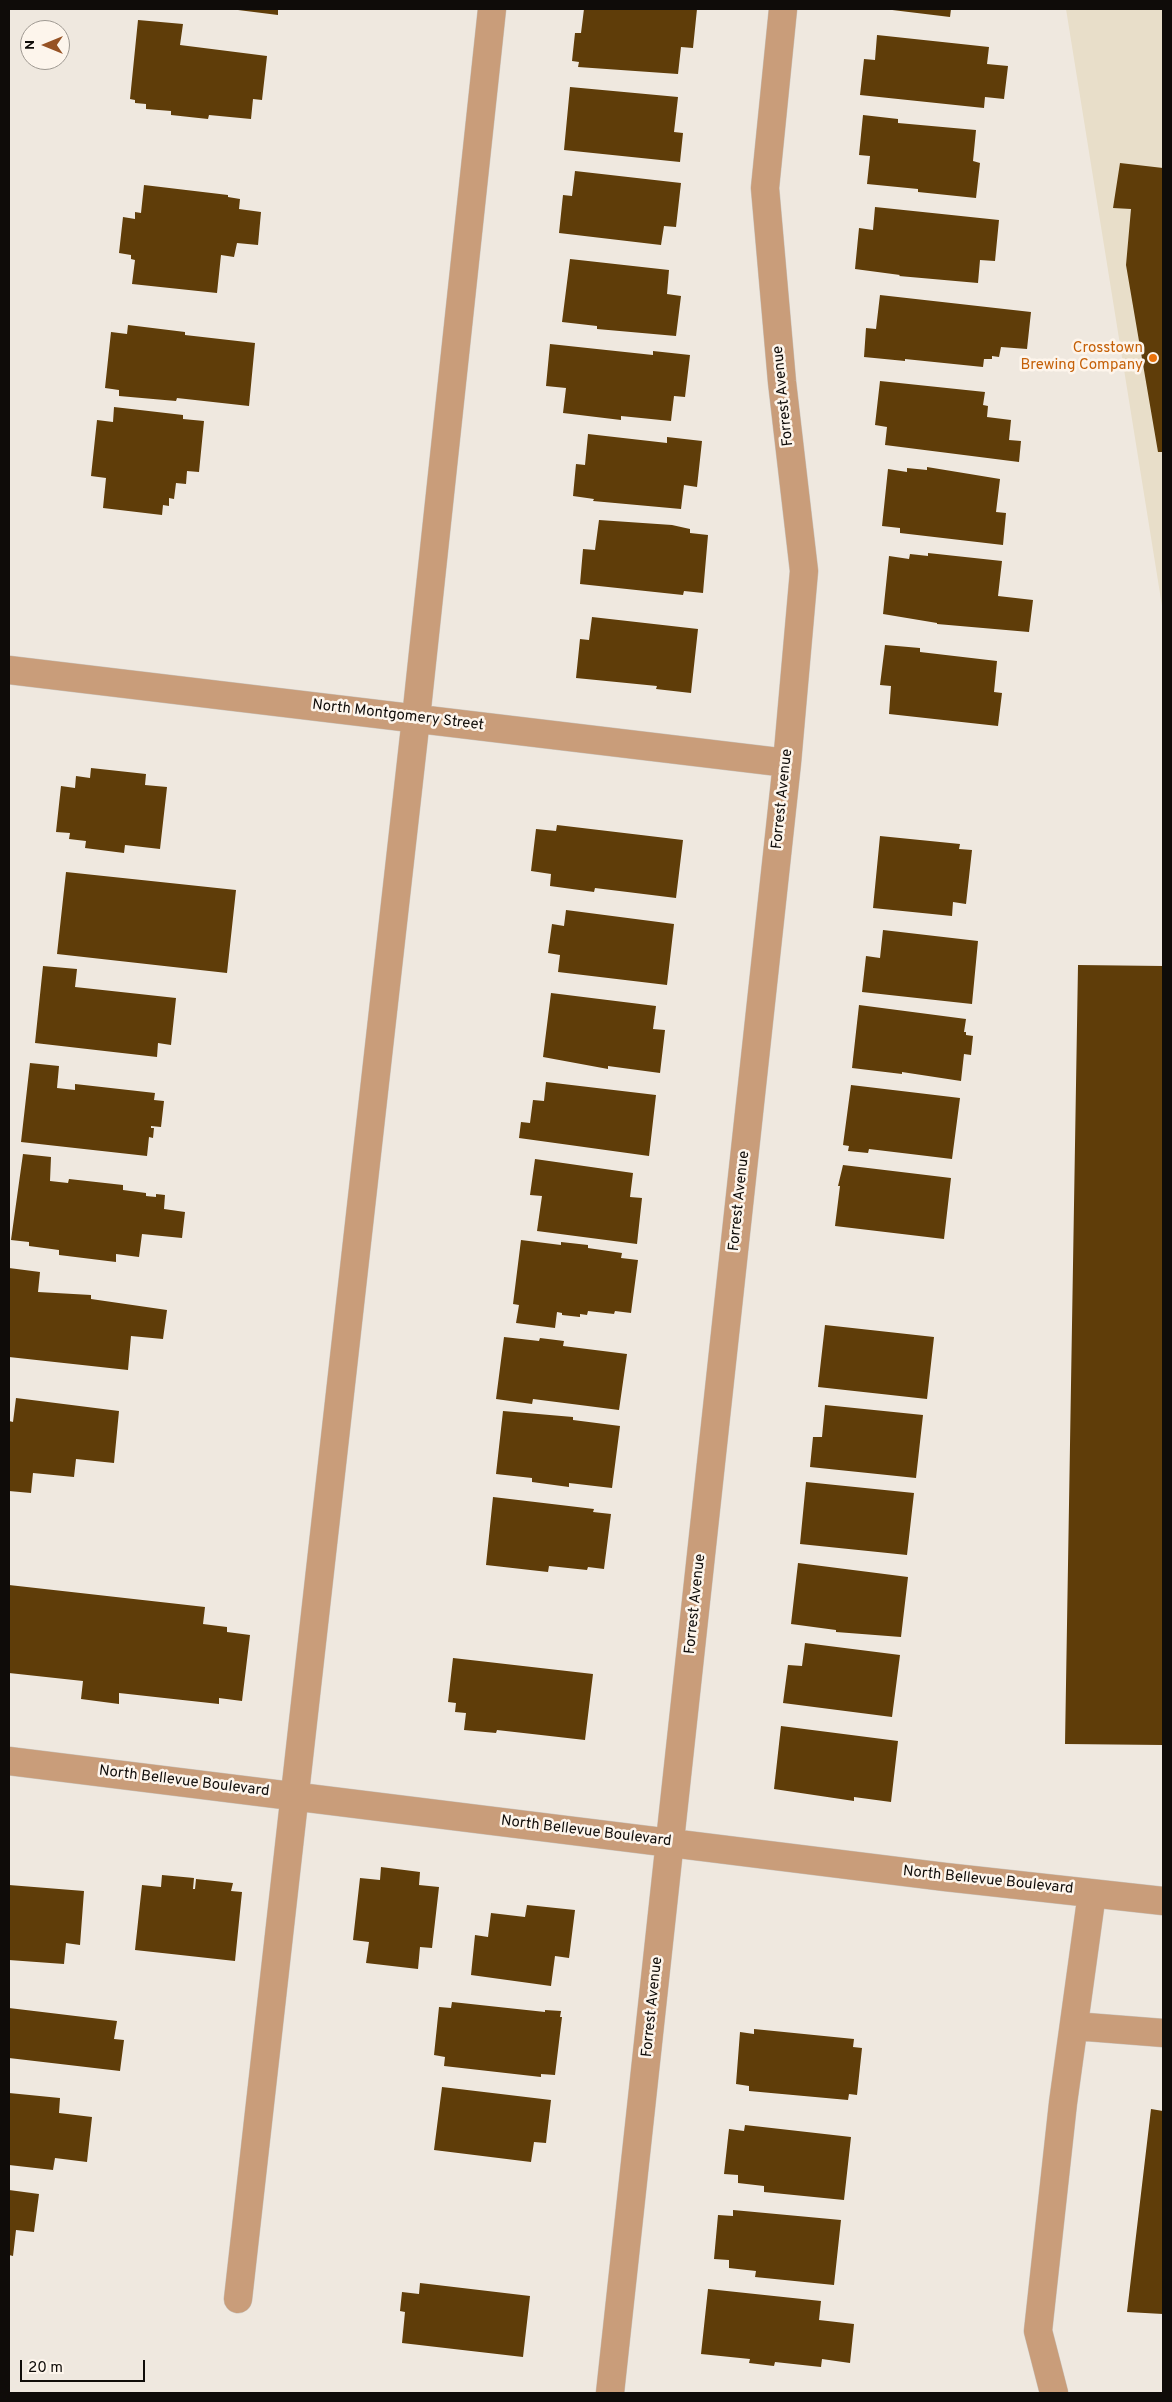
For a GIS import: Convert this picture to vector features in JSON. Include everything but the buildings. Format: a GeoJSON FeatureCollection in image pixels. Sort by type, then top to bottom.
{"type":"FeatureCollection","features":[{"type":"Feature","properties":{"kind":"street"},"geometry":{"type":"LineString","coordinates":[[238,2299],[416,718],[492,9]]}},
{"type":"Feature","properties":{"kind":"street","name":"Forrest Avenue"},"geometry":{"type":"LineString","coordinates":[[610,2393],[787,763],[804,570],[782,382],[766,188],[783,9]]}},
{"type":"Feature","properties":{"kind":"street","name":"North Montgomery Street"},"geometry":{"type":"LineString","coordinates":[[9,670],[787,763]]}},
{"type":"Feature","properties":{"kind":"street","name":"North Bellevue Boulevard"},"geometry":{"type":"LineString","coordinates":[[9,1761],[945,1877],[1163,1901]]}},
{"type":"Feature","properties":{"kind":"street"},"geometry":{"type":"LineString","coordinates":[[1054,2393],[1038,2331],[1074,2026],[1092,1892]]}},
{"type":"Feature","properties":{"kind":"street"},"geometry":{"type":"LineString","coordinates":[[1074,2026],[1163,2033]]}},
{"type":"Feature","properties":{"kind":"shaded area"},"geometry":{"type":"Polygon","coordinates":[[[1066,9],[1163,9],[1163,612],[1066,9]]]}},
{"type":"Feature","properties":{"kind":"place","name":"Crosstown Brewing Company"},"geometry":{"type":"Point","coordinates":[1153,358]}}]}
